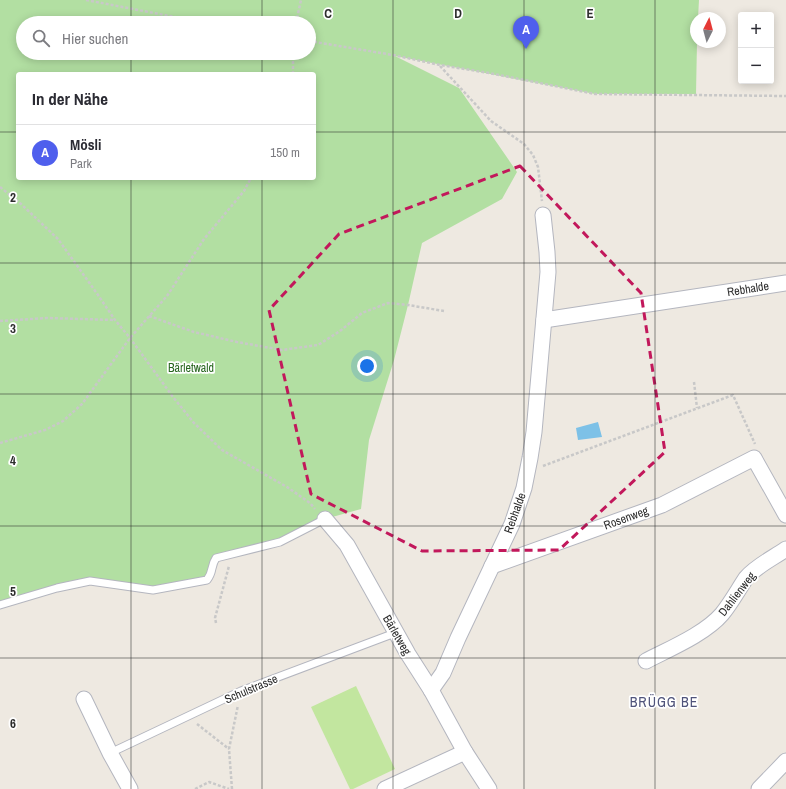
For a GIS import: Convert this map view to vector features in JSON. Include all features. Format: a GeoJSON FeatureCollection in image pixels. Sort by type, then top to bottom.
{"type":"FeatureCollection","features":[{"type":"Feature","properties":{"kind":"street","name":"Rebhalde"},"geometry":{"type":"LineString","coordinates":[[430,690],[444,673],[458,638],[512,524],[524,488],[534,432],[548,272],[544,215]]}},
{"type":"Feature","properties":{"kind":"street","name":"Rebhalde"},"geometry":{"type":"LineString","coordinates":[[544,320],[786,283]]}},
{"type":"Feature","properties":{"kind":"street"},"geometry":{"type":"LineString","coordinates":[[756,453],[786,515]]}},
{"type":"Feature","properties":{"kind":"street","name":"Rosenweg"},"geometry":{"type":"LineString","coordinates":[[492,566],[662,505],[756,453]]}},
{"type":"Feature","properties":{"kind":"street","name":"Bärletweg"},"geometry":{"type":"LineString","coordinates":[[325,519],[347,545],[395,633],[430,690],[465,752],[489,789]]}},
{"type":"Feature","properties":{"kind":"street","name":"Dahlienweg"},"geometry":{"type":"LineString","coordinates":[[646,661],[712,623],[722,614],[747,577],[760,566],[786,549]]}},
{"type":"Feature","properties":{"kind":"street"},"geometry":{"type":"LineString","coordinates":[[84,699],[110,753],[130,789]]}},
{"type":"Feature","properties":{"kind":"street"},"geometry":{"type":"LineString","coordinates":[[386,789],[465,752]]}},
{"type":"Feature","properties":{"kind":"street"},"geometry":{"type":"LineString","coordinates":[[759,789],[786,761]]}},
{"type":"Feature","properties":{"kind":"lane"},"geometry":{"type":"LineString","coordinates":[[0,605],[57,588],[90,581],[153,590],[207,580],[212,573],[211,564],[216,558],[280,542],[325,519]]}},
{"type":"Feature","properties":{"kind":"lane","name":"Schulstrasse"},"geometry":{"type":"LineString","coordinates":[[110,753],[241,691],[395,633]]}},
{"type":"Feature","properties":{"kind":"path"},"geometry":{"type":"LineString","coordinates":[[86,0],[169,16]]}},
{"type":"Feature","properties":{"kind":"path"},"geometry":{"type":"LineString","coordinates":[[298,16],[301,0]]}},
{"type":"Feature","properties":{"kind":"path"},"geometry":{"type":"LineString","coordinates":[[316,42],[393,55],[595,94],[786,96]]}},
{"type":"Feature","properties":{"kind":"path"},"geometry":{"type":"LineString","coordinates":[[292,72],[293,60]]}},
{"type":"Feature","properties":{"kind":"path"},"geometry":{"type":"LineString","coordinates":[[440,65],[491,121],[524,144],[534,156],[538,167],[544,215]]}},
{"type":"Feature","properties":{"kind":"path"},"geometry":{"type":"LineString","coordinates":[[0,443],[45,430],[63,421],[82,404],[130,338],[167,296],[204,239],[244,192],[250,180]]}},
{"type":"Feature","properties":{"kind":"path"},"geometry":{"type":"LineString","coordinates":[[0,187],[21,204],[58,239],[115,320],[194,423],[222,450],[287,487],[310,503],[325,519]]}},
{"type":"Feature","properties":{"kind":"path"},"geometry":{"type":"LineString","coordinates":[[149,316],[194,332],[282,350],[318,345],[340,331],[362,313],[388,303],[444,311]]}},
{"type":"Feature","properties":{"kind":"path"},"geometry":{"type":"LineString","coordinates":[[0,321],[47,318],[115,320]]}},
{"type":"Feature","properties":{"kind":"path"},"geometry":{"type":"LineString","coordinates":[[694,382],[697,408]]}},
{"type":"Feature","properties":{"kind":"path"},"geometry":{"type":"LineString","coordinates":[[527,472],[733,395],[756,453]]}},
{"type":"Feature","properties":{"kind":"path"},"geometry":{"type":"LineString","coordinates":[[216,623],[215,618],[232,554]]}},
{"type":"Feature","properties":{"kind":"path"},"geometry":{"type":"LineString","coordinates":[[232,789],[229,749],[241,691]]}},
{"type":"Feature","properties":{"kind":"path"},"geometry":{"type":"LineString","coordinates":[[187,716],[229,749]]}},
{"type":"Feature","properties":{"kind":"path"},"geometry":{"type":"LineString","coordinates":[[195,789],[209,782],[229,789]]}},
{"type":"Feature","properties":{"kind":"highlighted area"},"geometry":{"type":"Polygon","coordinates":[[[520,166],[641,293],[665,452],[559,550],[422,551],[311,494],[269,310],[339,234],[520,166]]]}},
{"type":"Feature","properties":{"kind":"green space","name":"Bärletwald"},"geometry":{"type":"Polygon","coordinates":[[[0,0],[699,0],[698,12],[690,12],[690,48],[697,48],[696,94],[595,94],[395,56],[459,88],[517,172],[502,199],[422,243],[394,360],[369,440],[361,509],[325,519],[280,542],[216,558],[207,580],[153,590],[90,581],[0,605],[0,0]]]}},
{"type":"Feature","properties":{"kind":"green space"},"geometry":{"type":"Polygon","coordinates":[[[356,686],[395,769],[353,789],[350,789],[311,707],[356,686]]]}},
{"type":"Feature","properties":{"kind":"water"},"geometry":{"type":"Polygon","coordinates":[[[598,422],[602,437],[578,440],[576,428],[598,422]]]}},
{"type":"Feature","properties":{"kind":"place","name":"Mösli"},"geometry":{"type":"Point","coordinates":[526,49]}},
{"type":"Feature","properties":{"kind":"district","name":"BRÜGG BE"},"geometry":{"type":"Point","coordinates":[664,702]}}]}
